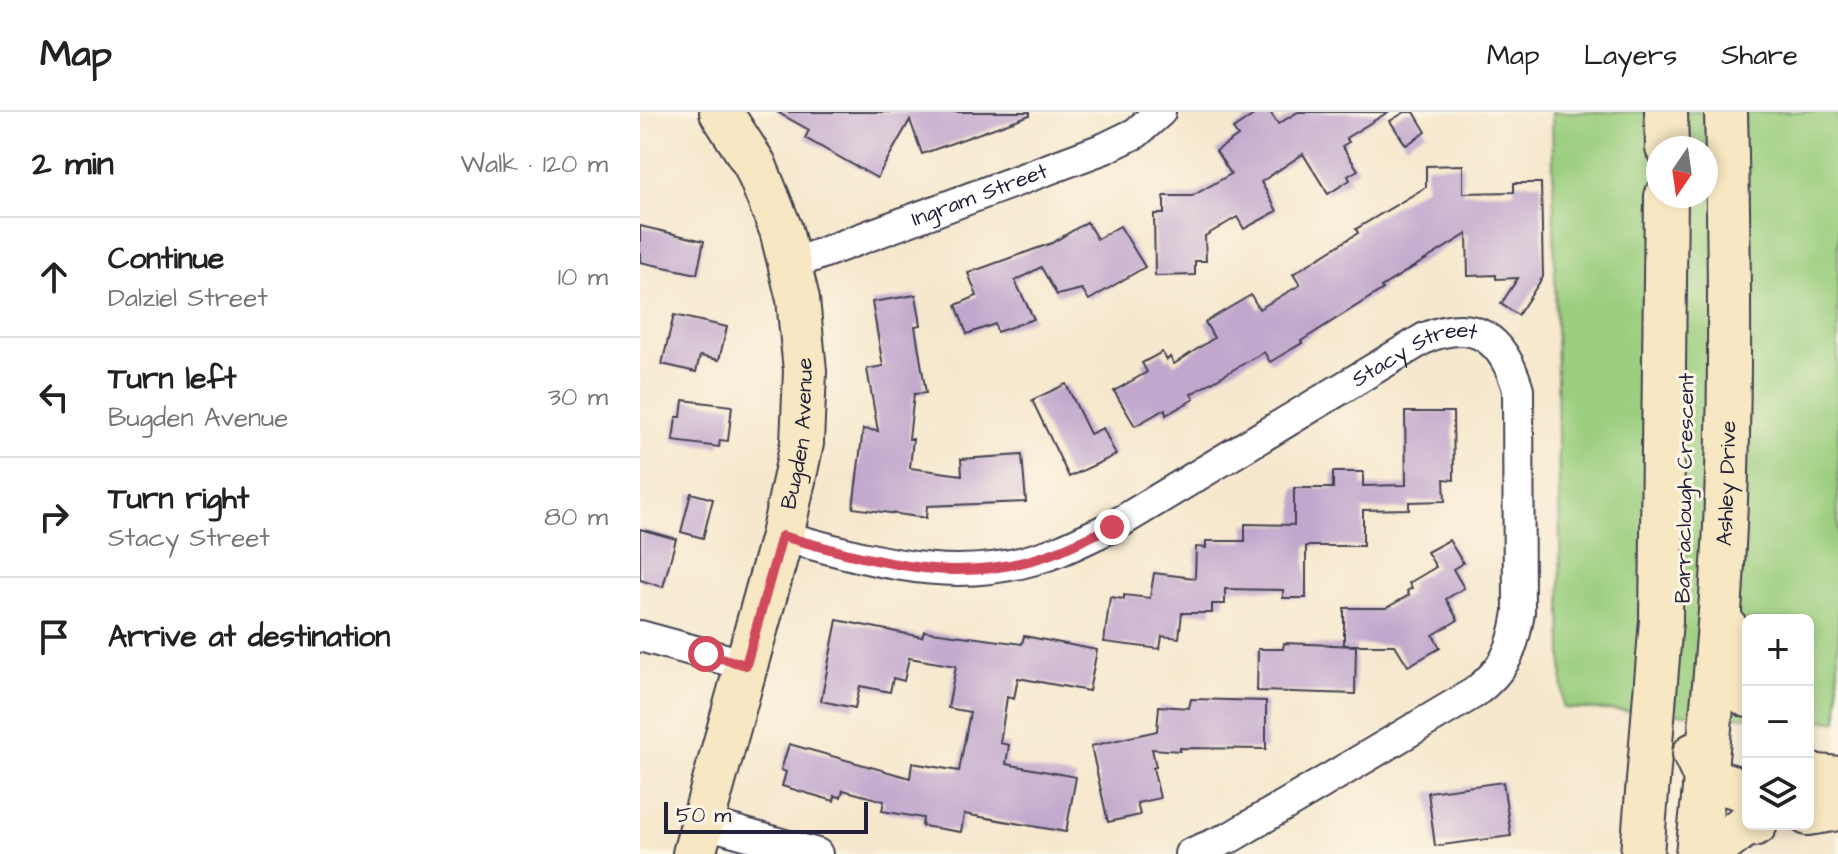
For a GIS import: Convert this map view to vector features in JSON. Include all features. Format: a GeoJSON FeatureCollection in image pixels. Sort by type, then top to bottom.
{"type":"FeatureCollection","features":[{"type":"Feature","properties":{"kind":"main road","name":"Bugden Avenue"},"geometry":{"type":"LineString","coordinates":[[698,838],[782,536],[802,443],[805,371],[798,299],[781,230],[755,165],[721,112]]}},
{"type":"Feature","properties":{"kind":"main road","name":"Ashley Drive"},"geometry":{"type":"LineString","coordinates":[[1697,854],[1720,609],[1727,436],[1729,254],[1726,112]]}},
{"type":"Feature","properties":{"kind":"main road"},"geometry":{"type":"LineString","coordinates":[[1642,854],[1661,620],[1666,208]]}},
{"type":"Feature","properties":{"kind":"main road","name":"Barraclough Crescent"},"geometry":{"type":"LineString","coordinates":[[1686,208],[1689,224],[1682,694],[1692,750],[1705,778]]}},
{"type":"Feature","properties":{"kind":"main road"},"geometry":{"type":"LineString","coordinates":[[1720,609],[1745,686]]}},
{"type":"Feature","properties":{"kind":"main road"},"geometry":{"type":"LineString","coordinates":[[1666,854],[1678,794],[1705,778],[1742,773]]}},
{"type":"Feature","properties":{"kind":"main road"},"geometry":{"type":"LineString","coordinates":[[1705,778],[1742,789]]}},
{"type":"Feature","properties":{"kind":"main road"},"geometry":{"type":"LineString","coordinates":[[1814,804],[1825,786]]}},
{"type":"Feature","properties":{"kind":"main road"},"geometry":{"type":"LineString","coordinates":[[1708,854],[1742,828]]}},
{"type":"Feature","properties":{"kind":"street","name":"Ingram Street"},"geometry":{"type":"LineString","coordinates":[[790,265],[1105,148],[1136,133],[1160,112]]}},
{"type":"Feature","properties":{"kind":"street","name":"Stacy Street"},"geometry":{"type":"LineString","coordinates":[[782,536],[895,566],[949,571],[1004,566],[1059,551],[1112,527],[1425,338],[1446,329],[1469,329],[1497,346],[1511,366],[1518,389],[1519,612],[1515,641],[1503,666],[1474,693],[1231,837],[1190,854]]}},
{"type":"Feature","properties":{"kind":"street"},"geometry":{"type":"LineString","coordinates":[[640,636],[746,665]]}},
{"type":"Feature","properties":{"kind":"street"},"geometry":{"type":"LineString","coordinates":[[698,838],[817,854]]}},
{"type":"Feature","properties":{"kind":"green space"},"geometry":{"type":"Polygon","coordinates":[[[1552,112],[1838,112],[1838,721],[1814,720],[1814,614],[1742,614],[1742,717],[1563,708],[1552,112]]]}},
{"type":"Feature","properties":{"kind":"building"},"geometry":{"type":"Polygon","coordinates":[[[777,112],[1030,112],[1030,115],[922,154],[910,120],[877,178],[805,138],[809,130],[777,112]]]}},
{"type":"Feature","properties":{"kind":"building"},"geometry":{"type":"Polygon","coordinates":[[[1258,112],[1270,112],[1278,124],[1298,112],[1388,112],[1346,138],[1349,142],[1342,146],[1358,170],[1348,176],[1350,180],[1328,194],[1303,154],[1261,182],[1277,211],[1244,229],[1237,217],[1205,236],[1206,261],[1195,261],[1195,275],[1155,276],[1154,214],[1164,214],[1164,196],[1192,196],[1231,174],[1216,151],[1238,136],[1233,129],[1258,112]]]}},
{"type":"Feature","properties":{"kind":"building"},"geometry":{"type":"Polygon","coordinates":[[[1405,112],[1414,112],[1426,132],[1406,145],[1390,121],[1405,112]]]}},
{"type":"Feature","properties":{"kind":"building"},"geometry":{"type":"Polygon","coordinates":[[[1463,165],[1463,193],[1514,192],[1514,183],[1541,183],[1543,277],[1518,315],[1501,304],[1518,278],[1468,276],[1467,234],[1381,287],[1383,289],[1270,362],[1264,352],[1191,394],[1194,399],[1166,415],[1165,409],[1135,426],[1114,391],[1147,372],[1142,363],[1162,352],[1174,364],[1214,338],[1205,322],[1251,295],[1259,309],[1300,285],[1293,274],[1358,233],[1356,229],[1426,187],[1426,166],[1463,165]]]}},
{"type":"Feature","properties":{"kind":"building"},"geometry":{"type":"Polygon","coordinates":[[[1087,222],[1097,239],[1120,226],[1145,267],[1089,300],[1082,289],[1057,295],[1041,267],[1015,281],[1034,319],[997,332],[995,324],[967,334],[956,305],[977,296],[968,273],[1052,243],[1087,222]]]}},
{"type":"Feature","properties":{"kind":"building"},"geometry":{"type":"Polygon","coordinates":[[[640,226],[704,241],[697,274],[640,262],[640,226]]]}},
{"type":"Feature","properties":{"kind":"building"},"geometry":{"type":"Polygon","coordinates":[[[916,295],[921,325],[915,326],[926,393],[914,394],[909,439],[913,439],[910,468],[962,475],[961,459],[1022,455],[1026,502],[927,506],[926,518],[853,508],[863,429],[878,431],[867,369],[883,366],[872,302],[916,295]]]}},
{"type":"Feature","properties":{"kind":"building"},"geometry":{"type":"Polygon","coordinates":[[[674,315],[727,327],[719,360],[700,356],[696,372],[662,364],[674,315]]]}},
{"type":"Feature","properties":{"kind":"building"},"geometry":{"type":"Polygon","coordinates":[[[1066,384],[1090,434],[1103,428],[1116,455],[1069,477],[1032,400],[1066,384]]]}},
{"type":"Feature","properties":{"kind":"building"},"geometry":{"type":"Polygon","coordinates":[[[683,400],[732,406],[728,441],[720,440],[719,447],[673,441],[676,417],[681,417],[683,400]]]}},
{"type":"Feature","properties":{"kind":"building"},"geometry":{"type":"Polygon","coordinates":[[[1405,412],[1453,412],[1454,480],[1444,479],[1445,501],[1409,502],[1409,509],[1363,510],[1363,546],[1306,546],[1306,598],[1283,598],[1283,590],[1225,589],[1225,604],[1212,604],[1212,613],[1182,613],[1179,638],[1162,636],[1160,649],[1104,642],[1110,597],[1150,598],[1154,573],[1195,578],[1196,547],[1206,548],[1206,541],[1245,541],[1245,524],[1294,525],[1294,488],[1333,488],[1333,472],[1363,472],[1363,486],[1406,485],[1405,412]]]}},
{"type":"Feature","properties":{"kind":"building"},"geometry":{"type":"Polygon","coordinates":[[[691,493],[713,499],[703,538],[681,532],[691,493]]]}},
{"type":"Feature","properties":{"kind":"building"},"geometry":{"type":"Polygon","coordinates":[[[640,529],[676,539],[663,587],[640,580],[640,529]]]}},
{"type":"Feature","properties":{"kind":"building"},"geometry":{"type":"Polygon","coordinates":[[[1449,540],[1463,563],[1453,569],[1464,588],[1446,599],[1458,620],[1433,635],[1440,648],[1408,666],[1395,645],[1344,645],[1344,608],[1386,608],[1409,595],[1407,591],[1412,588],[1409,583],[1436,567],[1427,552],[1449,540]]]}},
{"type":"Feature","properties":{"kind":"building"},"geometry":{"type":"Polygon","coordinates":[[[837,620],[922,637],[924,631],[1022,644],[1024,636],[1097,650],[1089,691],[1018,678],[1014,699],[1007,697],[1000,743],[1009,745],[1006,764],[1076,777],[1066,832],[964,814],[961,832],[922,826],[923,818],[882,811],[884,801],[843,790],[841,797],[835,796],[834,801],[782,786],[786,772],[781,770],[789,744],[910,778],[912,763],[959,771],[970,712],[948,708],[956,666],[909,658],[904,681],[893,678],[890,692],[860,686],[855,708],[821,701],[837,620]]]}},
{"type":"Feature","properties":{"kind":"building"},"geometry":{"type":"Polygon","coordinates":[[[1284,643],[1356,646],[1355,694],[1257,691],[1258,649],[1283,649],[1284,643]]]}},
{"type":"Feature","properties":{"kind":"building"},"geometry":{"type":"Polygon","coordinates":[[[1191,699],[1266,701],[1266,749],[1152,749],[1160,798],[1137,803],[1140,815],[1108,822],[1091,746],[1157,731],[1159,706],[1189,708],[1191,699]]]}},
{"type":"Feature","properties":{"kind":"building"},"geometry":{"type":"Polygon","coordinates":[[[1503,782],[1511,836],[1435,846],[1428,792],[1503,782]]]}},
{"type":"Feature","properties":{"kind":"route"},"geometry":{"type":"LineString","coordinates":[[706,654],[746,665],[782,536],[895,566],[949,571],[1004,566],[1059,551],[1112,527]]}}]}
